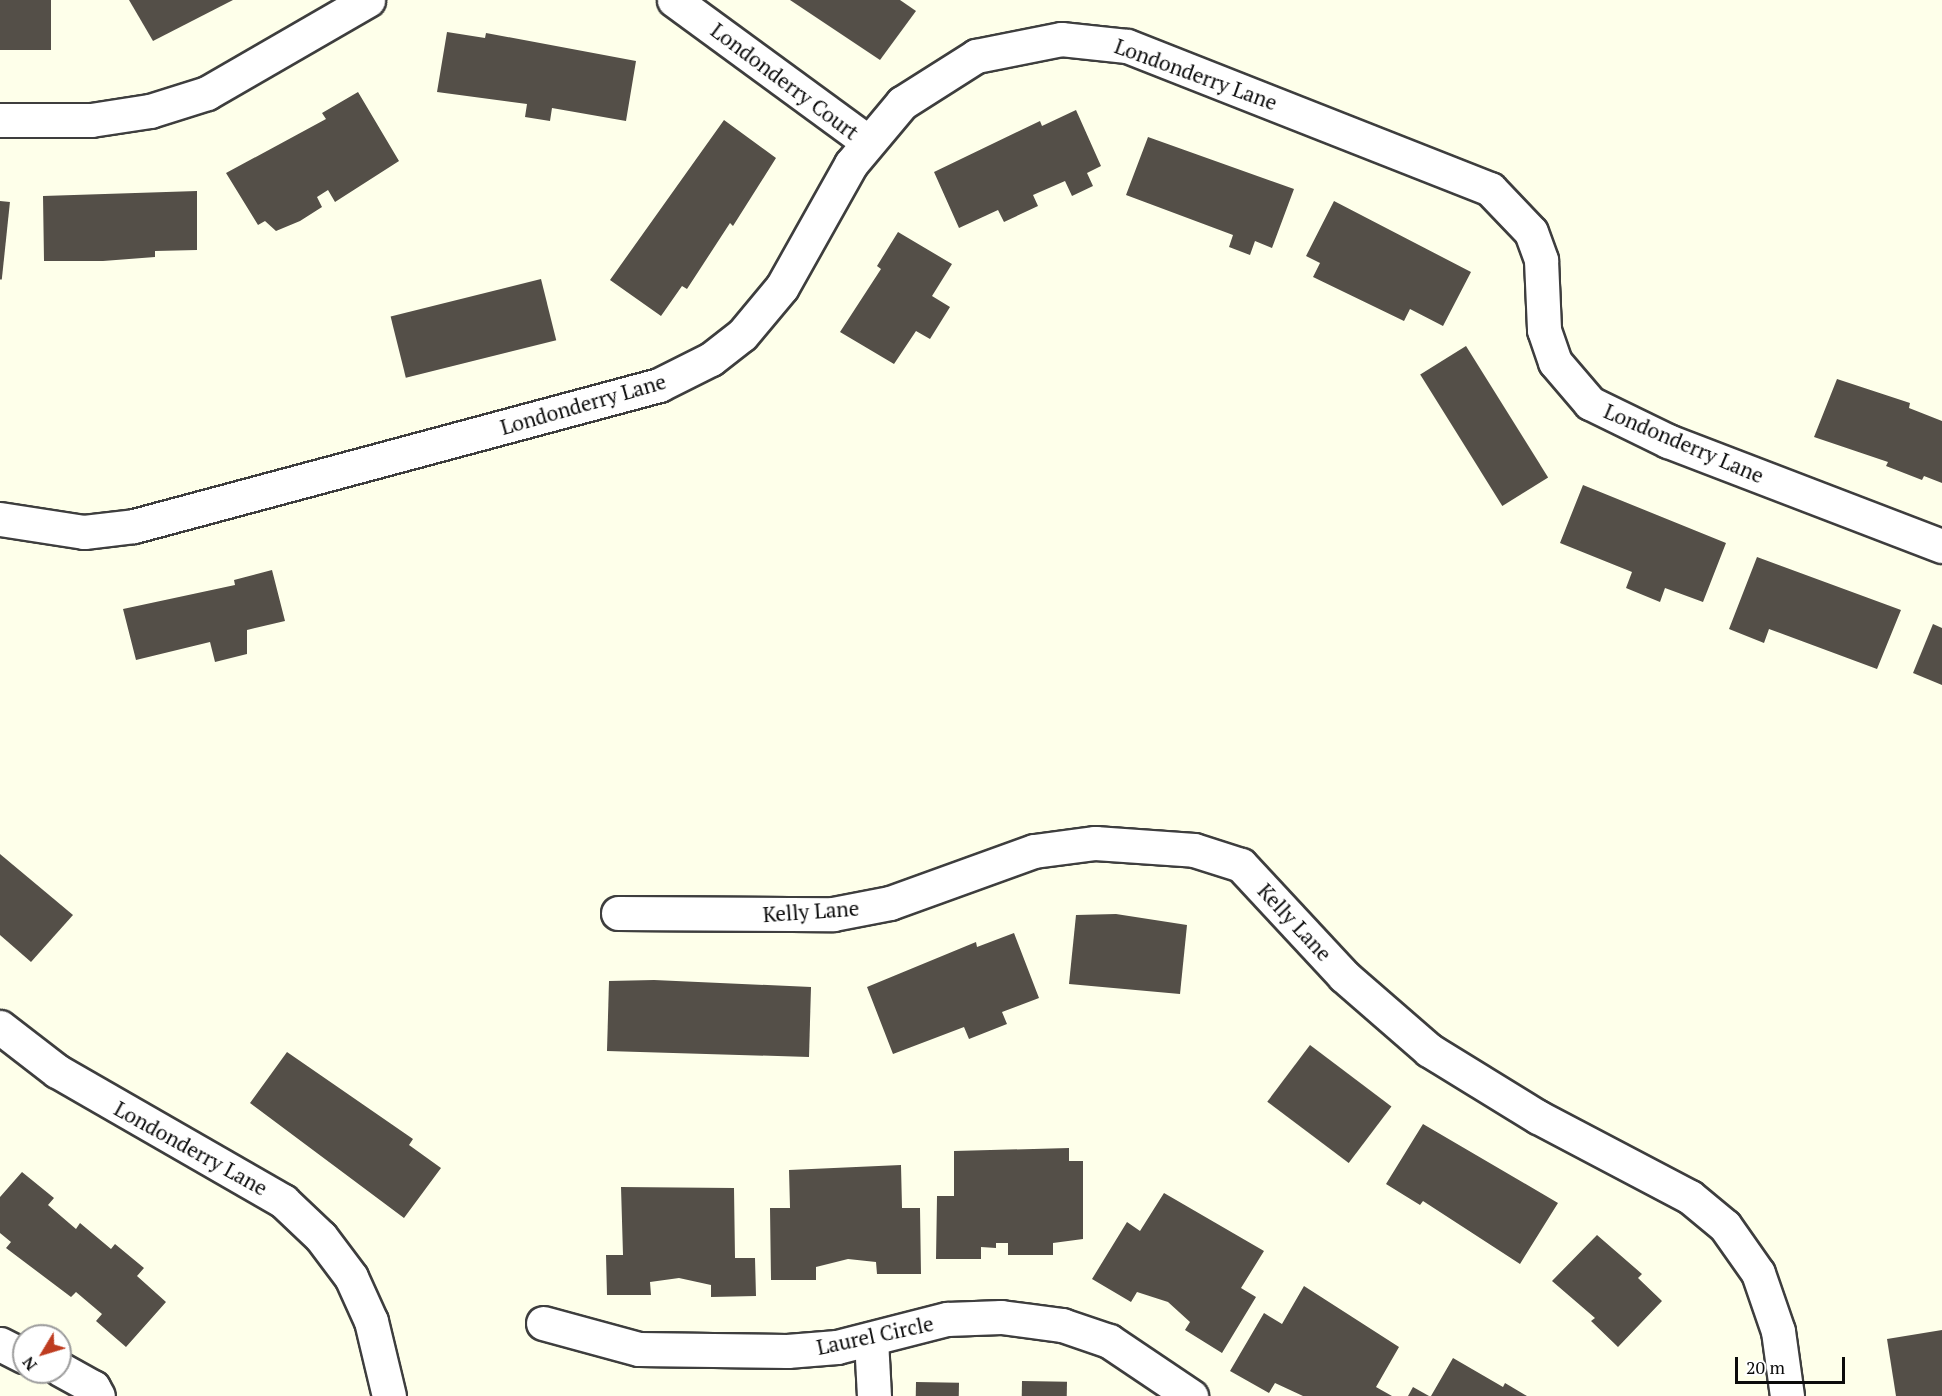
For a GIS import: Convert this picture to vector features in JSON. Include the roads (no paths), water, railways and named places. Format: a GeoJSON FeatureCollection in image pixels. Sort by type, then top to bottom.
{"type":"FeatureCollection","features":[{"type":"Feature","properties":{"kind":"street"},"geometry":{"type":"LineString","coordinates":[[0,120],[92,120],[150,111],[207,93],[368,0]]}},
{"type":"Feature","properties":{"kind":"street","name":"Londonderry Court"},"geometry":{"type":"LineString","coordinates":[[674,0],[867,141]]}},
{"type":"Feature","properties":{"kind":"street","name":"Londonderry Lane"},"geometry":{"type":"LineString","coordinates":[[0,519],[84,532],[134,526],[659,385],[711,359],[742,335],[788,278],[867,141],[902,104],[976,56],[1061,39],[1127,46],[1490,189],[1530,232],[1541,260],[1544,330],[1555,362],[1590,403],[1668,441],[1942,546]]}},
{"type":"Feature","properties":{"kind":"street","name":"Kelly Lane"},"geometry":{"type":"LineString","coordinates":[[618,913],[833,914],[891,903],[1034,851],[1095,843],[1194,850],[1241,865],[1344,976],[1429,1050],[1538,1117],[1690,1197],[1725,1226],[1758,1273],[1778,1331],[1787,1396]]}},
{"type":"Feature","properties":{"kind":"street","name":"Londonderry Lane"},"geometry":{"type":"LineString","coordinates":[[0,1027],[57,1071],[283,1201],[321,1237],[351,1277],[371,1321],[389,1396]]}},
{"type":"Feature","properties":{"kind":"street","name":"Laurel Circle"},"geometry":{"type":"LineString","coordinates":[[543,1323],[639,1349],[787,1351],[871,1339],[947,1319],[1001,1317],[1062,1325],[1109,1341],[1191,1396]]}},
{"type":"Feature","properties":{"kind":"street"},"geometry":{"type":"LineString","coordinates":[[871,1339],[874,1396]]}},
{"type":"Feature","properties":{"kind":"street"},"geometry":{"type":"LineString","coordinates":[[72,1376],[93,1387],[98,1396]]}}]}
